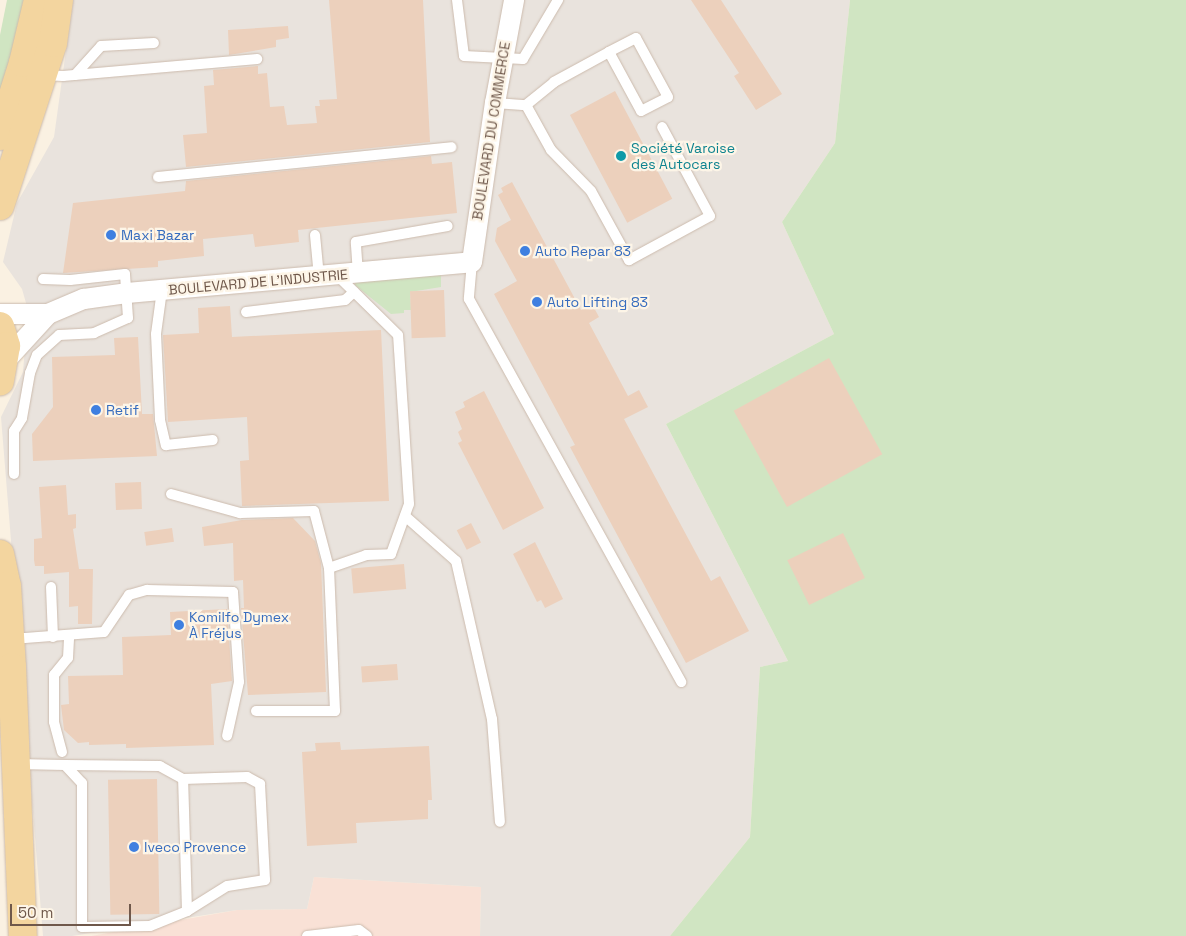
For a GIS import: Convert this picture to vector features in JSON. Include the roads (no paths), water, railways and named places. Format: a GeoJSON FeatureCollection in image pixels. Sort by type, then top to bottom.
{"type":"FeatureCollection","features":[{"type":"Feature","properties":{"kind":"main road"},"geometry":{"type":"LineString","coordinates":[[0,136],[23,63],[38,0]]}},
{"type":"Feature","properties":{"kind":"main road"},"geometry":{"type":"LineString","coordinates":[[0,206],[53,44],[59,0]]}},
{"type":"Feature","properties":{"kind":"main road"},"geometry":{"type":"LineString","coordinates":[[0,326],[3,370]]}},
{"type":"Feature","properties":{"kind":"main road"},"geometry":{"type":"LineString","coordinates":[[0,554],[7,586],[23,936]]}},
{"type":"Feature","properties":{"kind":"street","name":"BOULEVARD DU COMMERCE"},"geometry":{"type":"LineString","coordinates":[[472,262],[502,57],[514,0]]}},
{"type":"Feature","properties":{"kind":"street","name":"BOULEVARD DE L'INDUSTRIE"},"geometry":{"type":"LineString","coordinates":[[0,314],[48,314],[84,299],[127,293],[329,276],[356,283],[472,262]]}},
{"type":"Feature","properties":{"kind":"street","name":"BOULEVARD DE L'INDUSTRIE"},"geometry":{"type":"LineString","coordinates":[[3,370],[48,314]]}},
{"type":"Feature","properties":{"kind":"lane"},"geometry":{"type":"LineString","coordinates":[[457,0],[464,56],[523,59],[558,0]]}},
{"type":"Feature","properties":{"kind":"lane"},"geometry":{"type":"LineString","coordinates":[[495,103],[526,105],[554,82],[609,52],[636,38],[668,97],[641,111],[609,52]]}},
{"type":"Feature","properties":{"kind":"lane"},"geometry":{"type":"LineString","coordinates":[[75,75],[101,46],[154,43]]}},
{"type":"Feature","properties":{"kind":"lane"},"geometry":{"type":"LineString","coordinates":[[42,75],[75,75],[256,59]]}},
{"type":"Feature","properties":{"kind":"lane"},"geometry":{"type":"LineString","coordinates":[[526,105],[550,150],[591,191],[630,260],[710,216],[662,126]]}},
{"type":"Feature","properties":{"kind":"lane"},"geometry":{"type":"LineString","coordinates":[[158,177],[450,148]]}},
{"type":"Feature","properties":{"kind":"lane"},"geometry":{"type":"LineString","coordinates":[[246,312],[345,300],[356,283],[356,242],[448,226]]}},
{"type":"Feature","properties":{"kind":"lane"},"geometry":{"type":"LineString","coordinates":[[315,235],[329,276]]}},
{"type":"Feature","properties":{"kind":"lane"},"geometry":{"type":"LineString","coordinates":[[472,262],[469,299],[681,682]]}},
{"type":"Feature","properties":{"kind":"lane"},"geometry":{"type":"LineString","coordinates":[[14,474],[14,432],[22,418],[30,373],[37,355],[59,335],[94,333],[128,318],[124,274],[70,280],[43,279]]}},
{"type":"Feature","properties":{"kind":"lane"},"geometry":{"type":"LineString","coordinates":[[329,568],[366,555],[391,554],[409,504],[398,335],[356,283]]}},
{"type":"Feature","properties":{"kind":"lane"},"geometry":{"type":"LineString","coordinates":[[162,290],[156,334],[160,420],[166,444],[213,440]]}},
{"type":"Feature","properties":{"kind":"lane"},"geometry":{"type":"LineString","coordinates":[[171,494],[240,513],[314,511],[329,568],[335,711],[256,712]]}},
{"type":"Feature","properties":{"kind":"lane"},"geometry":{"type":"LineString","coordinates":[[405,516],[456,561],[492,719],[500,822]]}},
{"type":"Feature","properties":{"kind":"lane"},"geometry":{"type":"LineString","coordinates":[[51,587],[53,637]]}},
{"type":"Feature","properties":{"kind":"lane"},"geometry":{"type":"LineString","coordinates":[[10,639],[104,632],[129,595],[147,590],[233,592],[239,682],[228,736]]}},
{"type":"Feature","properties":{"kind":"lane"},"geometry":{"type":"LineString","coordinates":[[62,752],[54,722],[54,676],[68,658],[69,636]]}},
{"type":"Feature","properties":{"kind":"lane"},"geometry":{"type":"LineString","coordinates":[[16,764],[160,766],[183,779],[247,777],[260,784],[265,880],[227,886],[187,911],[150,926],[82,927],[82,782],[65,765]]}},
{"type":"Feature","properties":{"kind":"lane"},"geometry":{"type":"LineString","coordinates":[[183,779],[187,911]]}},
{"type":"Feature","properties":{"kind":"lane"},"geometry":{"type":"LineString","coordinates":[[307,936],[359,930],[367,936]]}},
{"type":"Feature","properties":{"kind":"place","name":"Société Varoise des Autocars"},"geometry":{"type":"Point","coordinates":[621,156]}},
{"type":"Feature","properties":{"kind":"place","name":"Maxi Bazar"},"geometry":{"type":"Point","coordinates":[111,235]}},
{"type":"Feature","properties":{"kind":"place","name":"Auto Repar 83"},"geometry":{"type":"Point","coordinates":[525,251]}},
{"type":"Feature","properties":{"kind":"place","name":"Auto Lifting 83"},"geometry":{"type":"Point","coordinates":[537,302]}},
{"type":"Feature","properties":{"kind":"place","name":"Retif"},"geometry":{"type":"Point","coordinates":[96,410]}},
{"type":"Feature","properties":{"kind":"place","name":"Komilfo Dymex À Fréjus"},"geometry":{"type":"Point","coordinates":[179,625]}},
{"type":"Feature","properties":{"kind":"place","name":"Iveco Provence"},"geometry":{"type":"Point","coordinates":[134,847]}}]}
